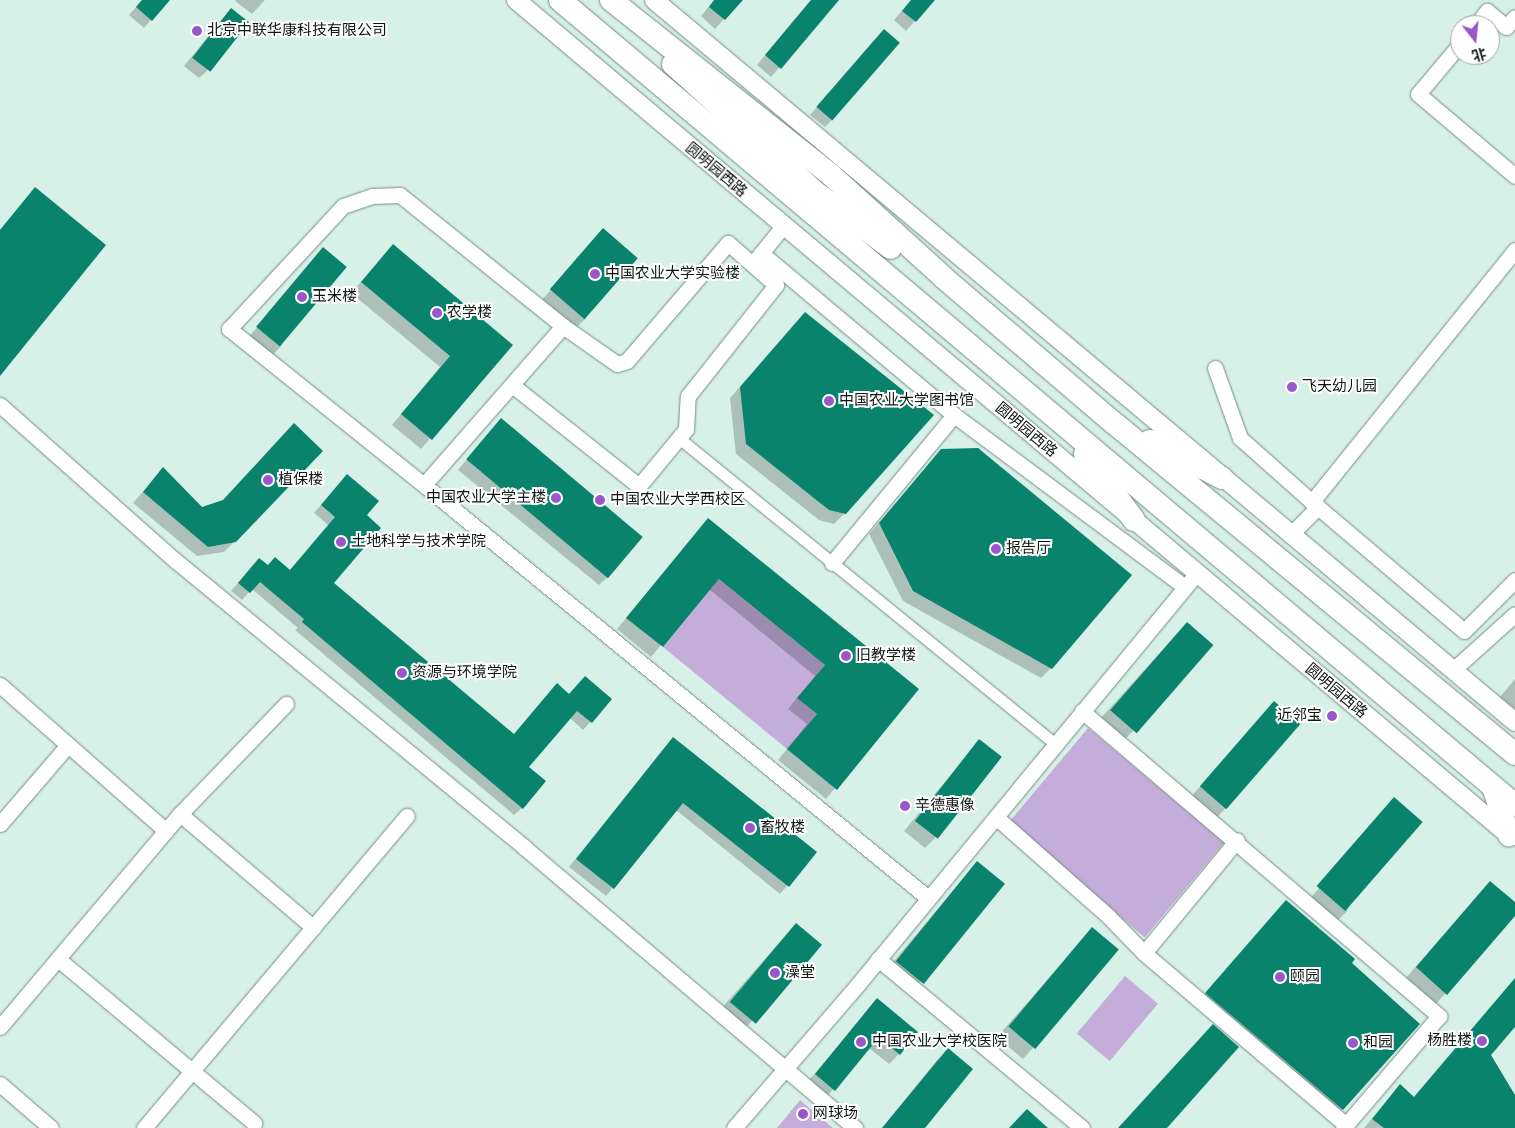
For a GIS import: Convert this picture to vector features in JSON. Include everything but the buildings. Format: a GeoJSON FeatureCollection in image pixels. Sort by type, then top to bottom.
{"type":"FeatureCollection","features":[{"type":"Feature","properties":{"kind":"main road","name":"圆明园西路"},"geometry":{"type":"LineString","coordinates":[[560,0],[1515,805]]}},
{"type":"Feature","properties":{"kind":"main road"},"geometry":{"type":"LineString","coordinates":[[611,0],[638,24],[654,47],[815,192],[902,256],[944,278],[1114,423],[1515,754]]}},
{"type":"Feature","properties":{"kind":"main road"},"geometry":{"type":"LineString","coordinates":[[1114,423],[1222,478]]}},
{"type":"Feature","properties":{"kind":"main road"},"geometry":{"type":"LineString","coordinates":[[1069,431],[1134,520]]}},
{"type":"Feature","properties":{"kind":"main road"},"geometry":{"type":"LineString","coordinates":[[1493,786],[1512,838]]}},
{"type":"Feature","properties":{"kind":"street","name":"圆明园西路"},"geometry":{"type":"LineString","coordinates":[[516,0],[1134,520],[1191,580],[1512,838]]}},
{"type":"Feature","properties":{"kind":"street"},"geometry":{"type":"LineString","coordinates":[[654,0],[1515,722]]}},
{"type":"Feature","properties":{"kind":"street"},"geometry":{"type":"LineString","coordinates":[[1500,21],[1506,26],[1515,17]]}},
{"type":"Feature","properties":{"kind":"street"},"geometry":{"type":"LineString","coordinates":[[1450,56],[1418,94],[1515,176]]}},
{"type":"Feature","properties":{"kind":"street"},"geometry":{"type":"LineString","coordinates":[[734,1128],[997,818],[1055,744],[1191,580],[954,415],[756,259],[728,243],[627,361],[617,364],[563,326],[400,195],[372,196],[343,206],[229,329],[424,485],[928,898]]}},
{"type":"Feature","properties":{"kind":"street"},"geometry":{"type":"LineString","coordinates":[[756,259],[783,226]]}},
{"type":"Feature","properties":{"kind":"street"},"geometry":{"type":"LineString","coordinates":[[1290,535],[1515,250]]}},
{"type":"Feature","properties":{"kind":"street"},"geometry":{"type":"LineString","coordinates":[[512,385],[639,486],[680,439],[686,429],[688,396],[776,285],[756,259]]}},
{"type":"Feature","properties":{"kind":"street"},"geometry":{"type":"LineString","coordinates":[[424,485],[563,326]]}},
{"type":"Feature","properties":{"kind":"street"},"geometry":{"type":"LineString","coordinates":[[1216,368],[1240,438],[1464,631],[1515,580]]}},
{"type":"Feature","properties":{"kind":"street"},"geometry":{"type":"LineString","coordinates":[[0,405],[176,562],[525,848],[783,1069],[855,1128]]}},
{"type":"Feature","properties":{"kind":"street"},"geometry":{"type":"LineString","coordinates":[[832,563],[954,415]]}},
{"type":"Feature","properties":{"kind":"street"},"geometry":{"type":"LineString","coordinates":[[680,439],[1055,744]]}},
{"type":"Feature","properties":{"kind":"street"},"geometry":{"type":"LineString","coordinates":[[1454,670],[1515,614]]}},
{"type":"Feature","properties":{"kind":"street"},"geometry":{"type":"LineString","coordinates":[[0,685],[166,831]]}},
{"type":"Feature","properties":{"kind":"street"},"geometry":{"type":"LineString","coordinates":[[0,1027],[180,814],[286,704]]}},
{"type":"Feature","properties":{"kind":"street"},"geometry":{"type":"LineString","coordinates":[[997,818],[1108,916],[1144,953],[1345,1126],[1439,1016],[1237,840],[1082,711]]}},
{"type":"Feature","properties":{"kind":"street"},"geometry":{"type":"LineString","coordinates":[[0,824],[68,744]]}},
{"type":"Feature","properties":{"kind":"street"},"geometry":{"type":"LineString","coordinates":[[180,814],[313,927]]}},
{"type":"Feature","properties":{"kind":"street"},"geometry":{"type":"LineString","coordinates":[[144,1128],[407,816]]}},
{"type":"Feature","properties":{"kind":"street"},"geometry":{"type":"LineString","coordinates":[[1144,953],[1237,840]]}},
{"type":"Feature","properties":{"kind":"street"},"geometry":{"type":"LineString","coordinates":[[58,958],[254,1123]]}},
{"type":"Feature","properties":{"kind":"street"},"geometry":{"type":"LineString","coordinates":[[878,959],[1082,1128]]}},
{"type":"Feature","properties":{"kind":"street"},"geometry":{"type":"LineString","coordinates":[[0,1084],[51,1128]]}},
{"type":"Feature","properties":{"kind":"shaded area"},"geometry":{"type":"Polygon","coordinates":[[[719,579],[825,665],[798,698],[817,714],[787,749],[663,647],[719,579]]]}},
{"type":"Feature","properties":{"kind":"shaded area"},"geometry":{"type":"Polygon","coordinates":[[[1088,728],[1224,842],[1145,937],[1008,823],[1088,728]]]}},
{"type":"Feature","properties":{"kind":"shaded area"},"geometry":{"type":"Polygon","coordinates":[[[1125,976],[1158,1004],[1110,1061],[1077,1033],[1125,976]]]}},
{"type":"Feature","properties":{"kind":"shaded area","name":"网球场"},"geometry":{"type":"Polygon","coordinates":[[[800,1100],[833,1128],[777,1128],[800,1100]]]}},
{"type":"Feature","properties":{"kind":"place","name":"北京中联华康科技有限公司"},"geometry":{"type":"Point","coordinates":[197,31]}},
{"type":"Feature","properties":{"kind":"place","name":"中国农业大学实验楼"},"geometry":{"type":"Point","coordinates":[595,274]}},
{"type":"Feature","properties":{"kind":"place","name":"玉米楼"},"geometry":{"type":"Point","coordinates":[302,297]}},
{"type":"Feature","properties":{"kind":"place","name":"农学楼"},"geometry":{"type":"Point","coordinates":[437,313]}},
{"type":"Feature","properties":{"kind":"place","name":"飞天幼儿园"},"geometry":{"type":"Point","coordinates":[1292,387]}},
{"type":"Feature","properties":{"kind":"place","name":"中国农业大学图书馆"},"geometry":{"type":"Point","coordinates":[829,401]}},
{"type":"Feature","properties":{"kind":"place","name":"植保楼"},"geometry":{"type":"Point","coordinates":[268,480]}},
{"type":"Feature","properties":{"kind":"place","name":"中国农业大学主楼"},"geometry":{"type":"Point","coordinates":[556,498]}},
{"type":"Feature","properties":{"kind":"place","name":"中国农业大学西校区"},"geometry":{"type":"Point","coordinates":[600,500]}},
{"type":"Feature","properties":{"kind":"place","name":"土地科学与技术学院"},"geometry":{"type":"Point","coordinates":[341,542]}},
{"type":"Feature","properties":{"kind":"place","name":"报告厅"},"geometry":{"type":"Point","coordinates":[996,549]}},
{"type":"Feature","properties":{"kind":"place","name":"旧教学楼"},"geometry":{"type":"Point","coordinates":[846,656]}},
{"type":"Feature","properties":{"kind":"place","name":"资源与环境学院"},"geometry":{"type":"Point","coordinates":[402,673]}},
{"type":"Feature","properties":{"kind":"place","name":"近邻宝"},"geometry":{"type":"Point","coordinates":[1332,716]}},
{"type":"Feature","properties":{"kind":"place","name":"辛德惠像"},"geometry":{"type":"Point","coordinates":[905,806]}},
{"type":"Feature","properties":{"kind":"place","name":"畜牧楼"},"geometry":{"type":"Point","coordinates":[750,828]}},
{"type":"Feature","properties":{"kind":"place","name":"澡堂"},"geometry":{"type":"Point","coordinates":[775,973]}},
{"type":"Feature","properties":{"kind":"place","name":"颐园"},"geometry":{"type":"Point","coordinates":[1280,977]}},
{"type":"Feature","properties":{"kind":"place","name":"杨胜楼"},"geometry":{"type":"Point","coordinates":[1482,1041]}},
{"type":"Feature","properties":{"kind":"place","name":"中国农业大学校医院"},"geometry":{"type":"Point","coordinates":[861,1042]}},
{"type":"Feature","properties":{"kind":"place","name":"和园"},"geometry":{"type":"Point","coordinates":[1353,1043]}},
{"type":"Feature","properties":{"kind":"place","name":"网球场"},"geometry":{"type":"Point","coordinates":[803,1114]}}]}
